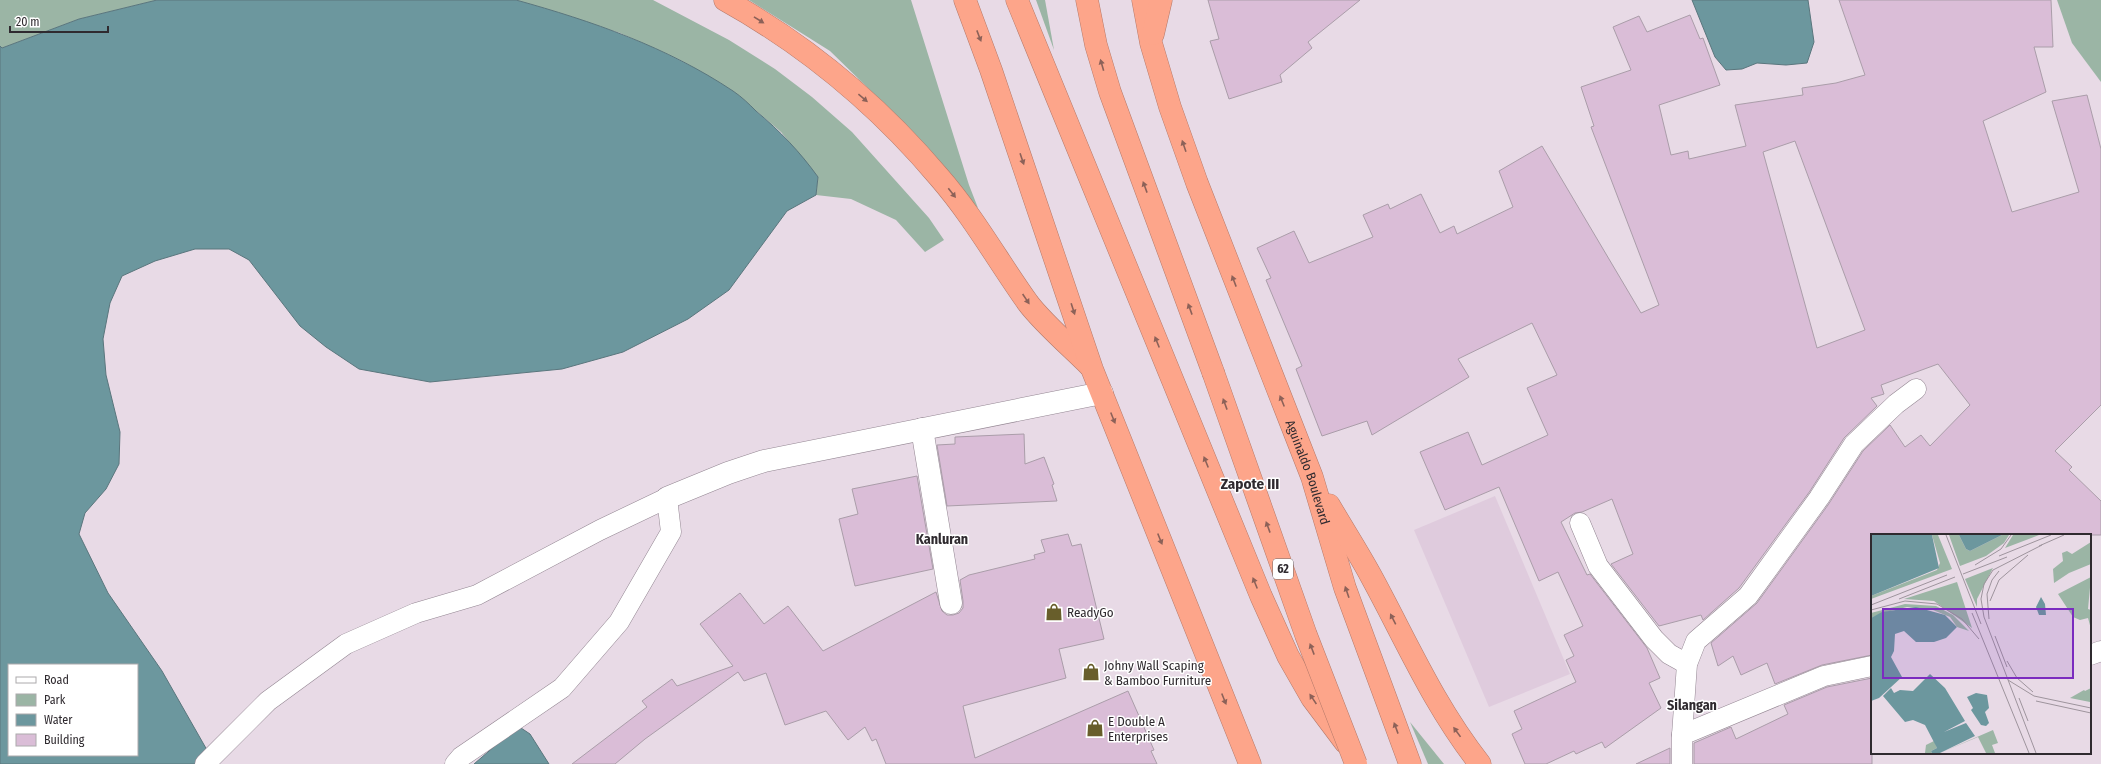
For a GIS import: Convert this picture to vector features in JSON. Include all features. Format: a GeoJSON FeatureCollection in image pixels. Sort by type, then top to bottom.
{"type":"FeatureCollection","features":[{"type":"Feature","properties":{"kind":"highway"},"geometry":{"type":"LineString","coordinates":[[725,0],[783,36],[874,108],[939,177],[977,225],[1029,304],[1092,369]]}},
{"type":"Feature","properties":{"kind":"highway"},"geometry":{"type":"LineString","coordinates":[[965,0],[992,70],[1067,289],[1092,369],[1250,764]]}},
{"type":"Feature","properties":{"kind":"highway"},"geometry":{"type":"LineString","coordinates":[[1017,0],[1261,596],[1288,656],[1312,698],[1361,764]]}},
{"type":"Feature","properties":{"kind":"highway","name":"62"},"geometry":{"type":"LineString","coordinates":[[1087,0],[1096,45],[1110,92],[1213,372],[1306,635],[1356,764]]}},
{"type":"Feature","properties":{"kind":"highway","name":"Aguinaldo Boulevard"},"geometry":{"type":"LineString","coordinates":[[1143,0],[1151,43],[1197,183],[1312,477],[1345,588],[1410,764]]}},
{"type":"Feature","properties":{"kind":"highway"},"geometry":{"type":"LineString","coordinates":[[1151,43],[1161,0]]}},
{"type":"Feature","properties":{"kind":"highway"},"geometry":{"type":"LineString","coordinates":[[1312,477],[1371,576],[1414,662],[1444,715],[1480,764]]}},
{"type":"Feature","properties":{"kind":"highway"},"geometry":{"type":"LineString","coordinates":[[1236,729],[1260,764]]}},
{"type":"Feature","properties":{"kind":"street"},"geometry":{"type":"LineString","coordinates":[[667,498],[728,473],[764,461],[1102,393]]}},
{"type":"Feature","properties":{"kind":"street"},"geometry":{"type":"LineString","coordinates":[[922,429],[951,603]]}},
{"type":"Feature","properties":{"kind":"lane"},"geometry":{"type":"LineString","coordinates":[[1682,764],[1682,735],[1687,664],[1696,641],[1748,596],[1819,498],[1854,444],[1896,404],[1916,389]]}},
{"type":"Feature","properties":{"kind":"lane"},"geometry":{"type":"LineString","coordinates":[[208,761],[268,701],[346,644],[416,613],[477,595],[600,530],[667,498],[671,532],[619,622],[562,688],[461,757],[455,764]]}},
{"type":"Feature","properties":{"kind":"lane"},"geometry":{"type":"LineString","coordinates":[[1580,523],[1598,566],[1654,639],[1669,654],[1687,664]]}},
{"type":"Feature","properties":{"kind":"lane"},"geometry":{"type":"LineString","coordinates":[[2091,655],[2101,651]]}},
{"type":"Feature","properties":{"kind":"lane"},"geometry":{"type":"LineString","coordinates":[[1682,735],[1824,676],[1871,666]]}},
{"type":"Feature","properties":{"kind":"shaded area"},"geometry":{"type":"Polygon","coordinates":[[[1495,496],[1570,674],[1489,707],[1414,530],[1495,496]]]}},
{"type":"Feature","properties":{"kind":"green space"},"geometry":{"type":"Polygon","coordinates":[[[0,0],[157,0],[79,19],[2,48],[0,46],[0,0]]]}},
{"type":"Feature","properties":{"kind":"green space"},"geometry":{"type":"Polygon","coordinates":[[[516,0],[653,0],[729,40],[775,69],[812,97],[852,132],[929,218],[944,240],[925,252],[896,220],[851,199],[816,195],[818,177],[781,132],[734,92],[682,61],[620,33],[516,0]]]}},
{"type":"Feature","properties":{"kind":"green space"},"geometry":{"type":"Polygon","coordinates":[[[749,0],[911,0],[969,185],[978,208],[967,198],[955,179],[907,126],[830,51],[749,0]]]}},
{"type":"Feature","properties":{"kind":"green space"},"geometry":{"type":"Polygon","coordinates":[[[1036,0],[1045,0],[1054,50],[1036,0]]]}},
{"type":"Feature","properties":{"kind":"green space"},"geometry":{"type":"Polygon","coordinates":[[[2057,0],[2101,0],[2101,82],[2072,43],[2057,0]]]}},
{"type":"Feature","properties":{"kind":"green space"},"geometry":{"type":"Polygon","coordinates":[[[1410,722],[1444,764],[1428,764],[1410,722]]]}},
{"type":"Feature","properties":{"kind":"water"},"geometry":{"type":"Polygon","coordinates":[[[157,0],[516,0],[601,26],[655,48],[708,75],[733,91],[773,126],[804,159],[818,177],[816,195],[787,211],[729,290],[688,319],[623,352],[562,369],[430,382],[359,369],[326,347],[300,326],[249,260],[229,249],[195,249],[155,261],[122,276],[110,303],[103,339],[106,375],[120,432],[119,464],[106,489],[85,513],[79,534],[108,593],[162,671],[207,750],[195,764],[0,764],[0,46],[2,48],[79,19],[157,0]]]}},
{"type":"Feature","properties":{"kind":"water"},"geometry":{"type":"Polygon","coordinates":[[[1692,0],[1808,0],[1814,42],[1807,63],[1786,65],[1757,63],[1742,69],[1726,70],[1715,57],[1692,0]]]}},
{"type":"Feature","properties":{"kind":"water"},"geometry":{"type":"Polygon","coordinates":[[[518,726],[530,734],[549,764],[474,764],[518,726]]]}},
{"type":"Feature","properties":{"kind":"building"},"geometry":{"type":"Polygon","coordinates":[[[1208,0],[1360,0],[1308,42],[1312,48],[1280,75],[1282,82],[1229,99],[1210,41],[1219,39],[1208,0]]]}},
{"type":"Feature","properties":{"kind":"building"},"geometry":{"type":"Polygon","coordinates":[[[1839,0],[2051,0],[2053,47],[2034,47],[2046,92],[1983,121],[2012,212],[2079,192],[2052,101],[2087,95],[2101,149],[2101,405],[2055,451],[2072,467],[2069,470],[2101,501],[2101,535],[1871,534],[1871,655],[1822,665],[1775,684],[1767,663],[1741,675],[1733,656],[1718,666],[1711,643],[1757,603],[1828,505],[1863,451],[1890,425],[1905,447],[1921,435],[1930,446],[1970,405],[1938,364],[1881,385],[1884,394],[1871,398],[1877,406],[1844,438],[1810,491],[1739,588],[1703,620],[1701,615],[1659,626],[1611,564],[1633,554],[1612,499],[1582,512],[1575,513],[1561,522],[1587,575],[1590,574],[1647,648],[1660,678],[1649,683],[1661,708],[1605,748],[1602,742],[1576,754],[1574,751],[1546,764],[1525,764],[1512,734],[1522,729],[1514,711],[1576,682],[1566,660],[1574,656],[1564,635],[1583,626],[1558,572],[1539,581],[1499,487],[1445,510],[1420,452],[1468,432],[1482,465],[1548,435],[1527,388],[1557,375],[1532,323],[1458,359],[1469,377],[1372,435],[1367,421],[1322,436],[1296,369],[1302,366],[1266,280],[1271,278],[1257,248],[1294,231],[1309,263],[1373,237],[1363,215],[1388,204],[1390,209],[1421,194],[1440,233],[1454,226],[1457,234],[1513,207],[1499,171],[1542,146],[1641,313],[1659,305],[1591,127],[1594,126],[1581,87],[1631,70],[1613,27],[1639,16],[1647,32],[1690,15],[1700,39],[1703,38],[1720,85],[1659,105],[1671,155],[1688,151],[1689,159],[1746,146],[1735,105],[1803,95],[1802,88],[1836,83],[1865,75],[1839,0]],[[1795,141],[1763,152],[1817,348],[1865,330],[1795,141]]]}},
{"type":"Feature","properties":{"kind":"building"},"geometry":{"type":"Polygon","coordinates":[[[1024,434],[1025,464],[1044,457],[1054,484],[1052,485],[1057,501],[947,506],[937,445],[955,444],[955,437],[1024,434]]]}},
{"type":"Feature","properties":{"kind":"building"},"geometry":{"type":"Polygon","coordinates":[[[917,476],[933,569],[855,586],[839,519],[858,514],[852,489],[917,476]]]}},
{"type":"Feature","properties":{"kind":"building"},"geometry":{"type":"Polygon","coordinates":[[[1068,534],[1072,546],[1081,544],[1104,639],[1059,649],[1066,678],[963,706],[975,758],[1128,691],[1154,750],[1151,751],[1157,764],[886,764],[876,739],[872,741],[865,727],[848,740],[826,711],[785,725],[766,673],[744,681],[738,672],[645,739],[615,764],[572,764],[647,707],[642,701],[672,679],[677,686],[733,666],[700,624],[740,593],[764,624],[788,606],[823,651],[936,592],[942,611],[947,615],[959,613],[963,608],[960,580],[969,575],[1035,559],[1034,555],[1045,552],[1041,540],[1068,534]]]}},
{"type":"Feature","properties":{"kind":"building"},"geometry":{"type":"Polygon","coordinates":[[[1871,678],[1872,764],[1694,764],[1694,743],[1731,727],[1736,739],[1788,714],[1784,705],[1827,687],[1871,678]]]}},
{"type":"Feature","properties":{"kind":"building"},"geometry":{"type":"Polygon","coordinates":[[[1670,748],[1670,764],[1636,764],[1670,748]]]}},
{"type":"Feature","properties":{"kind":"place","name":"ReadyGo"},"geometry":{"type":"Point","coordinates":[1054,612]}},
{"type":"Feature","properties":{"kind":"place","name":"Johny Wall Scaping & Bamboo Furniture"},"geometry":{"type":"Point","coordinates":[1091,672]}},
{"type":"Feature","properties":{"kind":"place","name":"E Double A Enterprises"},"geometry":{"type":"Point","coordinates":[1095,728]}},
{"type":"Feature","properties":{"kind":"district","name":"Zapote III"},"geometry":{"type":"Point","coordinates":[1250,484]}},
{"type":"Feature","properties":{"kind":"district","name":"Kanluran"},"geometry":{"type":"Point","coordinates":[942,539]}},
{"type":"Feature","properties":{"kind":"district","name":"Silangan"},"geometry":{"type":"Point","coordinates":[1692,705]}}]}
